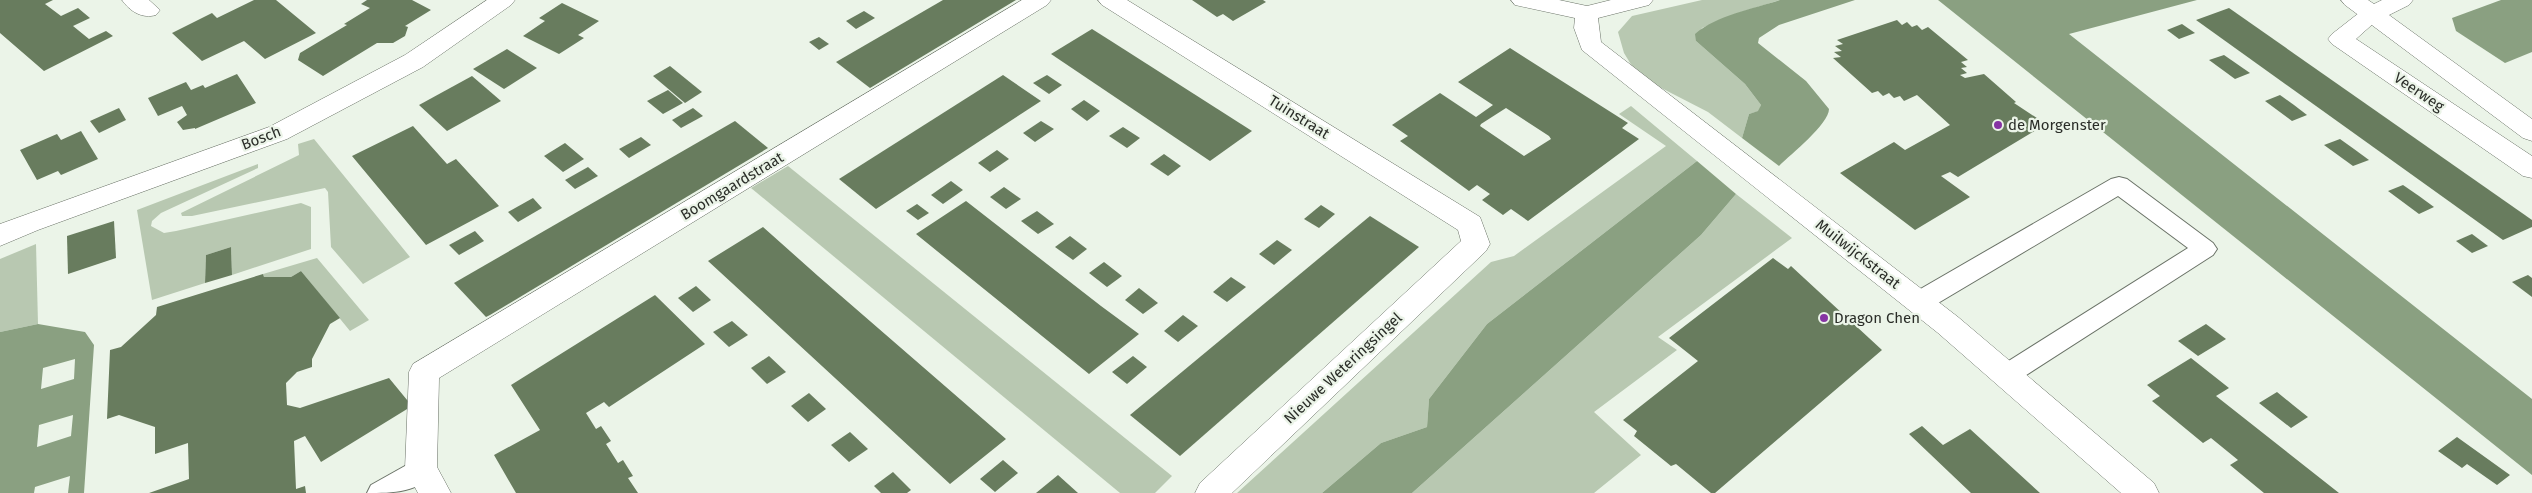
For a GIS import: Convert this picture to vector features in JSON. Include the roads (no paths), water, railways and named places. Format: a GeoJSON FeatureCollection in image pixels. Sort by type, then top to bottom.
{"type":"FeatureCollection","features":[{"type":"Feature","properties":{"kind":"street","name":"Bosch"},"geometry":{"type":"LineString","coordinates":[[0,236],[28,223],[278,133],[414,61],[503,0]]}},
{"type":"Feature","properties":{"kind":"street","name":"Boomgaardstraat"},"geometry":{"type":"LineString","coordinates":[[428,481],[424,372],[1039,0]]}},
{"type":"Feature","properties":{"kind":"street","name":"Tuinstraat"},"geometry":{"type":"LineString","coordinates":[[1110,0],[1470,224],[1476,244]]}},
{"type":"Feature","properties":{"kind":"street"},"geometry":{"type":"LineString","coordinates":[[1523,0],[1587,13],[1641,0]]}},
{"type":"Feature","properties":{"kind":"street"},"geometry":{"type":"LineString","coordinates":[[2362,7],[2401,0]]}},
{"type":"Feature","properties":{"kind":"street"},"geometry":{"type":"LineString","coordinates":[[2362,7],[2532,132]]}},
{"type":"Feature","properties":{"kind":"street","name":"Veerweg"},"geometry":{"type":"LineString","coordinates":[[2362,7],[2340,39],[2532,168]]}},
{"type":"Feature","properties":{"kind":"street","name":"Muilwijckstraat"},"geometry":{"type":"LineString","coordinates":[[1587,13],[1586,28],[1590,45],[1919,302],[2008,374],[2143,493]]}},
{"type":"Feature","properties":{"kind":"street","name":"Nieuwe Weteringsingel"},"geometry":{"type":"LineString","coordinates":[[1211,493],[1476,244]]}},
{"type":"Feature","properties":{"kind":"lane"},"geometry":{"type":"LineString","coordinates":[[1919,302],[2119,185],[2205,249],[2008,374]]}},
{"type":"Feature","properties":{"kind":"lane"},"geometry":{"type":"LineString","coordinates":[[381,493],[428,481]]}},
{"type":"Feature","properties":{"kind":"place","name":"de Morgenster"},"geometry":{"type":"Point","coordinates":[1998,125]}},
{"type":"Feature","properties":{"kind":"place","name":"Dragon Chen"},"geometry":{"type":"Point","coordinates":[1824,318]}}]}
